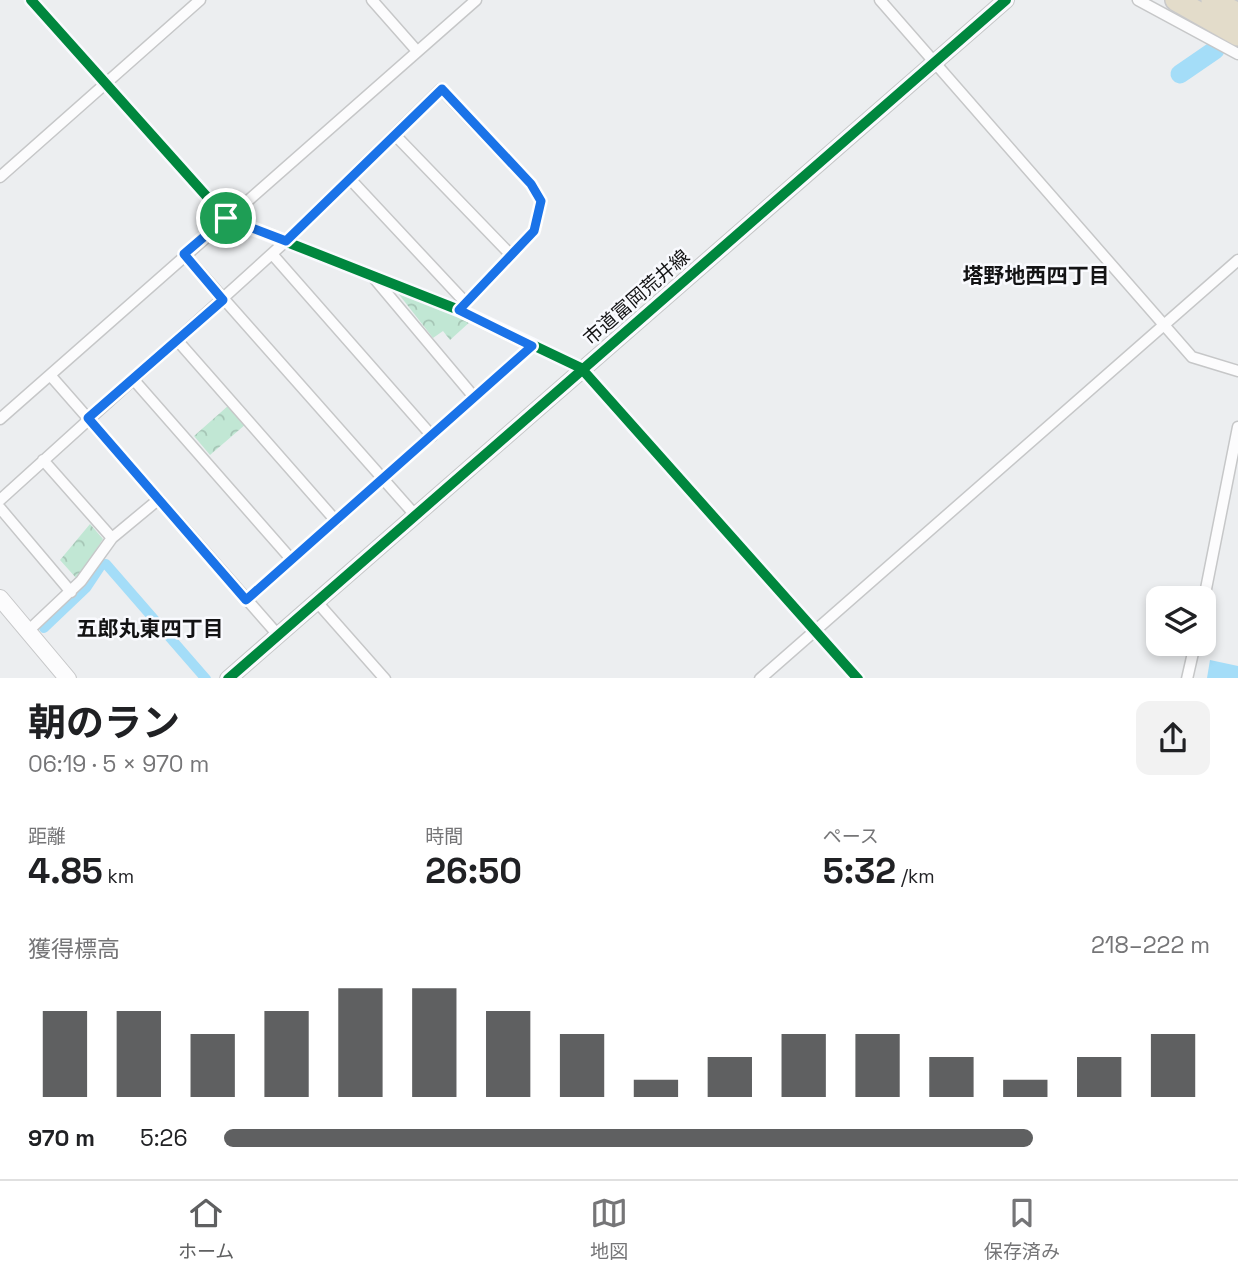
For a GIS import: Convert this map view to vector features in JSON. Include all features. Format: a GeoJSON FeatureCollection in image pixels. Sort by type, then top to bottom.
{"type":"FeatureCollection","features":[{"type":"Feature","properties":{"kind":"highway"},"geometry":{"type":"LineString","coordinates":[[1176,0],[1238,35]]}},
{"type":"Feature","properties":{"kind":"highway"},"geometry":{"type":"LineString","coordinates":[[1212,0],[1238,14]]}},
{"type":"Feature","properties":{"kind":"street"},"geometry":{"type":"LineString","coordinates":[[31,0],[103,84],[226,218],[372,276],[462,306],[532,346],[581,368],[858,678]]}},
{"type":"Feature","properties":{"kind":"street"},"geometry":{"type":"LineString","coordinates":[[0,177],[200,0]]}},
{"type":"Feature","properties":{"kind":"street"},"geometry":{"type":"LineString","coordinates":[[372,0],[417,51]]}},
{"type":"Feature","properties":{"kind":"street"},"geometry":{"type":"LineString","coordinates":[[0,419],[184,254],[476,0]]}},
{"type":"Feature","properties":{"kind":"street"},"geometry":{"type":"LineString","coordinates":[[880,0],[1192,357],[1209,365],[1238,371]]}},
{"type":"Feature","properties":{"kind":"street","name":"市道富岡荒井線"},"geometry":{"type":"LineString","coordinates":[[228,678],[1006,0]]}},
{"type":"Feature","properties":{"kind":"street"},"geometry":{"type":"LineString","coordinates":[[1138,0],[1238,54]]}},
{"type":"Feature","properties":{"kind":"street"},"geometry":{"type":"LineString","coordinates":[[0,499],[223,300],[442,89],[538,193],[541,201],[534,231],[462,306]]}},
{"type":"Feature","properties":{"kind":"street"},"geometry":{"type":"LineString","coordinates":[[395,135],[510,254]]}},
{"type":"Feature","properties":{"kind":"street"},"geometry":{"type":"LineString","coordinates":[[350,179],[462,306]]}},
{"type":"Feature","properties":{"kind":"street"},"geometry":{"type":"LineString","coordinates":[[184,254],[415,515]]}},
{"type":"Feature","properties":{"kind":"street"},"geometry":{"type":"LineString","coordinates":[[272,254],[432,436]]}},
{"type":"Feature","properties":{"kind":"street"},"geometry":{"type":"LineString","coordinates":[[760,678],[1238,260]]}},
{"type":"Feature","properties":{"kind":"street"},"geometry":{"type":"LineString","coordinates":[[372,276],[474,397]]}},
{"type":"Feature","properties":{"kind":"street"},"geometry":{"type":"LineString","coordinates":[[177,340],[336,521]]}},
{"type":"Feature","properties":{"kind":"street"},"geometry":{"type":"LineString","coordinates":[[246,600],[532,346]]}},
{"type":"Feature","properties":{"kind":"street"},"geometry":{"type":"LineString","coordinates":[[50,375],[278,635]]}},
{"type":"Feature","properties":{"kind":"street"},"geometry":{"type":"LineString","coordinates":[[133,379],[291,559]]}},
{"type":"Feature","properties":{"kind":"street"},"geometry":{"type":"LineString","coordinates":[[1207,586],[1238,427]]}},
{"type":"Feature","properties":{"kind":"street"},"geometry":{"type":"LineString","coordinates":[[43,460],[112,538]]}},
{"type":"Feature","properties":{"kind":"street"},"geometry":{"type":"LineString","coordinates":[[28,631],[71,592],[112,538],[159,499]]}},
{"type":"Feature","properties":{"kind":"street"},"geometry":{"type":"LineString","coordinates":[[0,508],[71,592]]}},
{"type":"Feature","properties":{"kind":"street"},"geometry":{"type":"LineString","coordinates":[[0,598],[68,678]]}},
{"type":"Feature","properties":{"kind":"street"},"geometry":{"type":"LineString","coordinates":[[317,602],[385,678]]}},
{"type":"Feature","properties":{"kind":"street"},"geometry":{"type":"LineString","coordinates":[[1187,678],[1192,656]]}},
{"type":"Feature","properties":{"kind":"green space"},"geometry":{"type":"Polygon","coordinates":[[[394,288],[472,320],[450,340],[443,331],[433,338],[394,288]]]}},
{"type":"Feature","properties":{"kind":"green space"},"geometry":{"type":"Polygon","coordinates":[[[229,405],[246,424],[210,455],[194,436],[229,405]]]}},
{"type":"Feature","properties":{"kind":"green space"},"geometry":{"type":"Polygon","coordinates":[[[90,524],[103,539],[77,579],[60,560],[90,524]]]}},
{"type":"Feature","properties":{"kind":"water"},"geometry":{"type":"Polygon","coordinates":[[[1210,660],[1238,666],[1238,678],[1207,678],[1210,660]]]}},
{"type":"Feature","properties":{"kind":"waterway"},"geometry":{"type":"LineString","coordinates":[[1180,74],[1215,50]]}},
{"type":"Feature","properties":{"kind":"waterway"},"geometry":{"type":"LineString","coordinates":[[44,628],[86,588],[102,564],[106,564],[205,678]]}},
{"type":"Feature","properties":{"kind":"cycle path"},"geometry":{"type":"LineString","coordinates":[[31,0],[226,218],[459,310],[581,368],[857,678]]}},
{"type":"Feature","properties":{"kind":"cycle path"},"geometry":{"type":"LineString","coordinates":[[229,678],[1006,0]]}},
{"type":"Feature","properties":{"kind":"district","name":"塔野地西四丁目"},"geometry":{"type":"Point","coordinates":[1036,276]}},
{"type":"Feature","properties":{"kind":"district","name":"五郎丸東四丁目"},"geometry":{"type":"Point","coordinates":[150,629]}},
{"type":"Feature","properties":{"kind":"route"},"geometry":{"type":"LineString","coordinates":[[442,89],[531,184],[541,201],[534,231],[459,310],[532,346],[246,600],[88,418],[223,300],[184,254],[226,218],[286,241],[442,89]]}}]}
